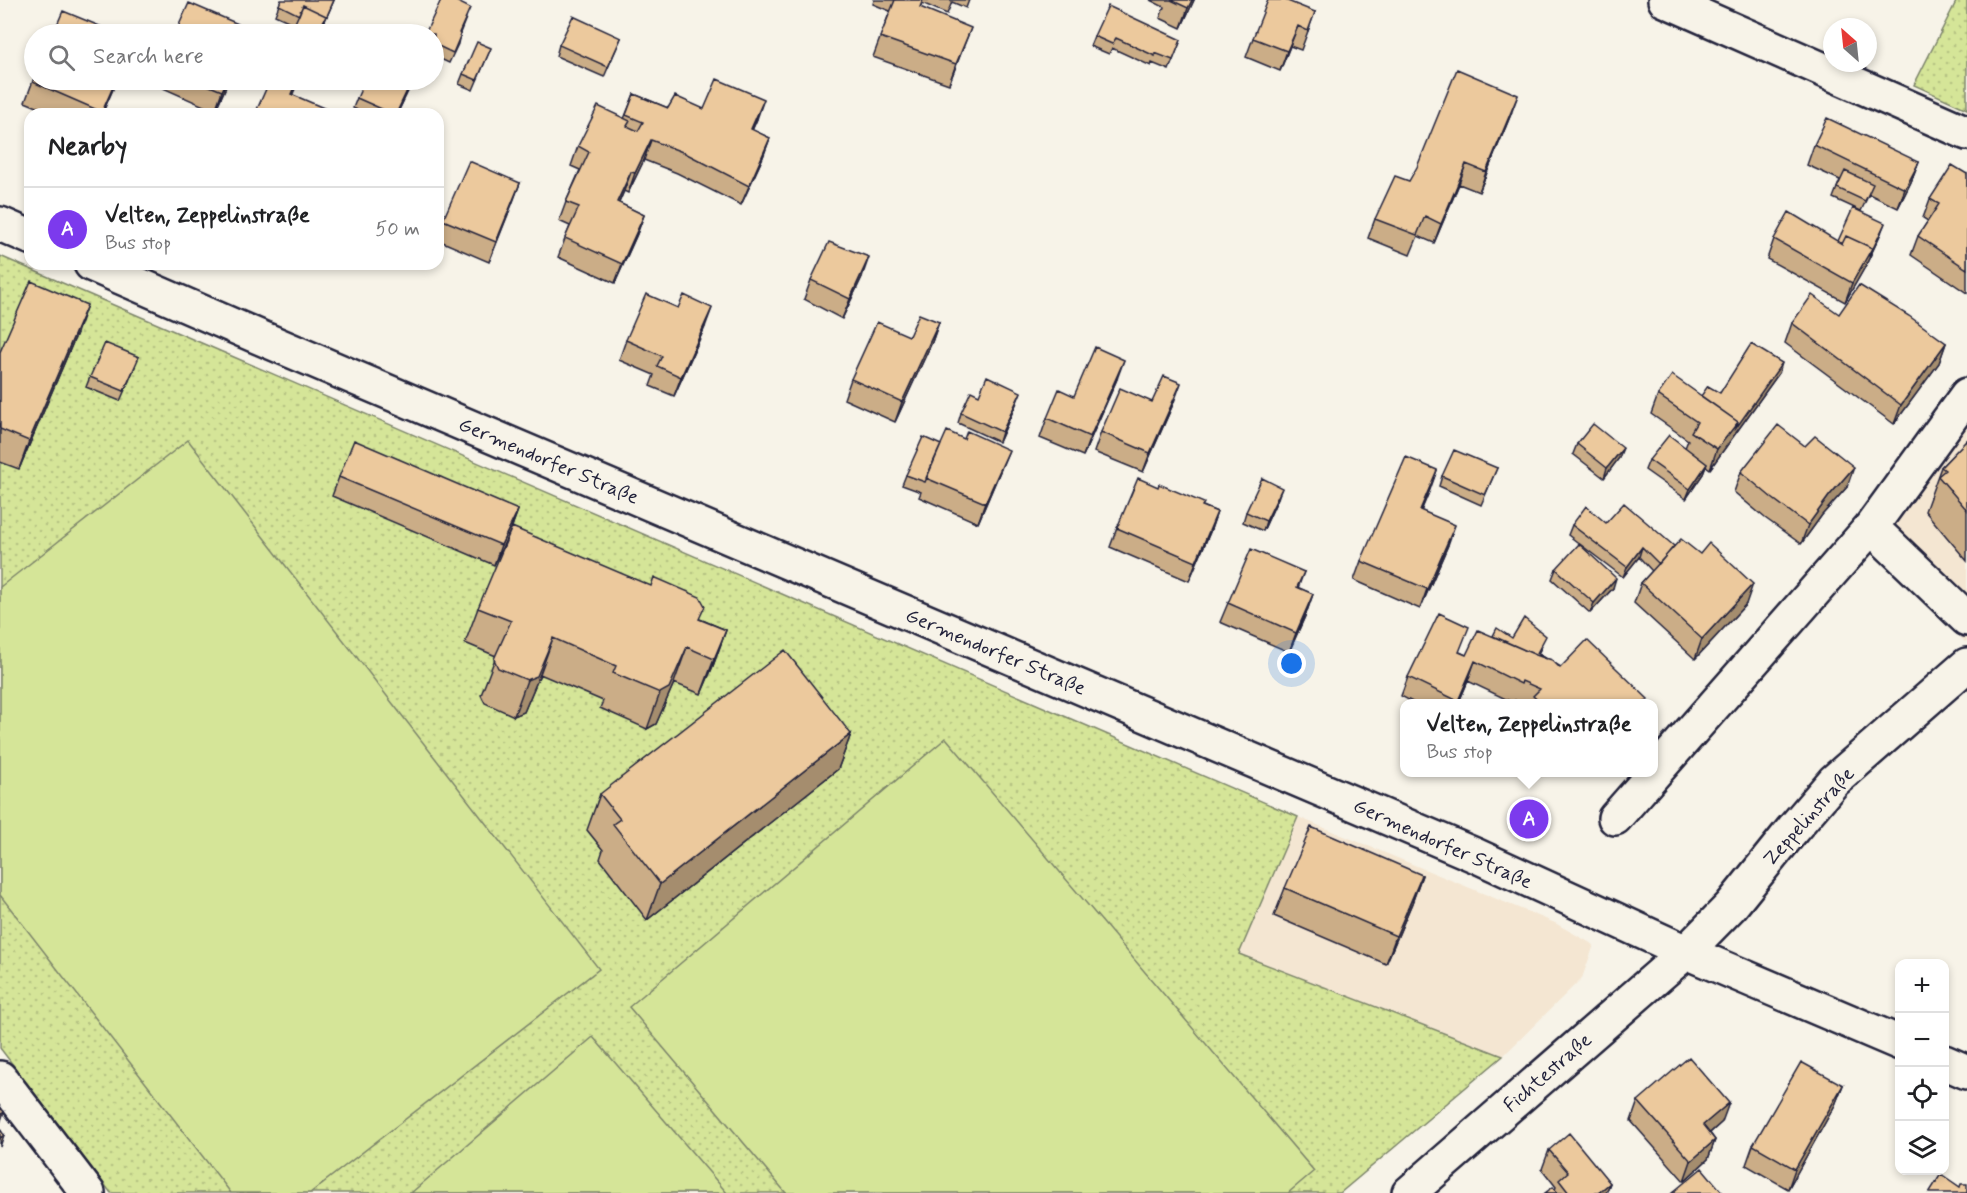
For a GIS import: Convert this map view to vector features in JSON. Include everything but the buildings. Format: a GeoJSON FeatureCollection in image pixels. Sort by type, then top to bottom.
{"type":"FeatureCollection","features":[{"type":"Feature","properties":{"kind":"main road"},"geometry":{"type":"LineString","coordinates":[[1665,0],[1967,133]]}},
{"type":"Feature","properties":{"kind":"main road"},"geometry":{"type":"LineString","coordinates":[[0,224],[24,234]]}},
{"type":"Feature","properties":{"kind":"main road","name":"Germendorfer Straße"},"geometry":{"type":"LineString","coordinates":[[105,270],[1477,856],[1686,952],[1895,1041]]}},
{"type":"Feature","properties":{"kind":"main road"},"geometry":{"type":"LineString","coordinates":[[1658,769],[1871,527],[1967,395]]}},
{"type":"Feature","properties":{"kind":"main road"},"geometry":{"type":"LineString","coordinates":[[1871,527],[1967,620]]}},
{"type":"Feature","properties":{"kind":"main road","name":"Zeppelinstraße"},"geometry":{"type":"LineString","coordinates":[[1686,952],[1731,906],[1834,781],[1967,665]]}},
{"type":"Feature","properties":{"kind":"main road"},"geometry":{"type":"LineString","coordinates":[[1615,818],[1651,777]]}},
{"type":"Feature","properties":{"kind":"main road","name":"Fichtestraße"},"geometry":{"type":"LineString","coordinates":[[1409,1193],[1686,952]]}},
{"type":"Feature","properties":{"kind":"main road"},"geometry":{"type":"LineString","coordinates":[[1949,1064],[1967,1072]]}},
{"type":"Feature","properties":{"kind":"main road"},"geometry":{"type":"LineString","coordinates":[[0,1078],[88,1193]]}},
{"type":"Feature","properties":{"kind":"shaded area"},"geometry":{"type":"Polygon","coordinates":[[[1967,415],[1967,641],[1965,642],[1872,546],[1967,415]]]}},
{"type":"Feature","properties":{"kind":"shaded area"},"geometry":{"type":"Polygon","coordinates":[[[1298,817],[1555,923],[1594,945],[1582,978],[1503,1056],[1239,954],[1298,817]]]}},
{"type":"Feature","properties":{"kind":"green space"},"geometry":{"type":"Polygon","coordinates":[[[1957,0],[1967,0],[1967,109],[1914,85],[1957,0]]]}},
{"type":"Feature","properties":{"kind":"green space"},"geometry":{"type":"Polygon","coordinates":[[[0,256],[24,266],[24,270],[32,270],[1298,817],[1239,954],[1503,1056],[1340,1193],[111,1193],[0,1048],[0,256]]]}},
{"type":"Feature","properties":{"kind":"green space"},"geometry":{"type":"Polygon","coordinates":[[[188,440],[599,969],[310,1193],[231,1193],[0,895],[0,587],[188,440]]]}},
{"type":"Feature","properties":{"kind":"green space"},"geometry":{"type":"Polygon","coordinates":[[[946,738],[1314,1171],[1288,1193],[786,1193],[629,1007],[946,738]]]}},
{"type":"Feature","properties":{"kind":"green space"},"geometry":{"type":"Polygon","coordinates":[[[593,1037],[727,1193],[411,1193],[593,1037]]]}},
{"type":"Feature","properties":{"kind":"place","name":"Velten, Zeppelinstraße"},"geometry":{"type":"Point","coordinates":[1529,819]}}]}
